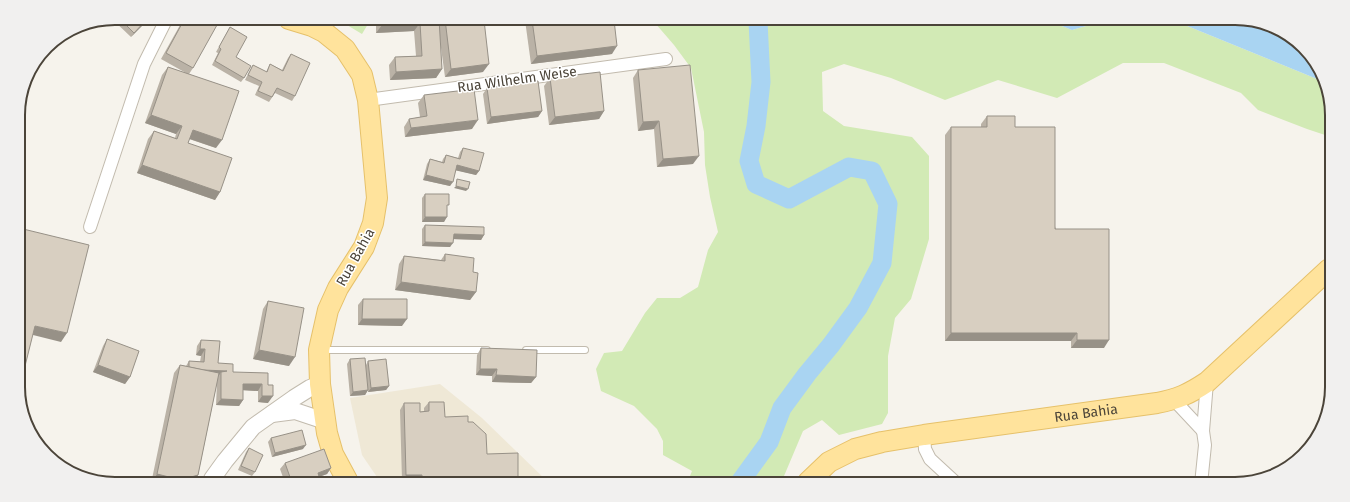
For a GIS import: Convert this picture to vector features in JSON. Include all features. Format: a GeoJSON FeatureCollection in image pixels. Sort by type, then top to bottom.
{"type":"FeatureCollection","features":[{"type":"Feature","properties":{"kind":"main road","name":"Rua Bahia"},"geometry":{"type":"LineString","coordinates":[[309,25],[324,32],[345,49],[362,75],[368,100],[377,198],[374,223],[364,247],[338,288],[328,310],[319,350],[320,384],[327,433],[333,454],[345,477]]}},
{"type":"Feature","properties":{"kind":"main road","name":"Rua Bahia"},"geometry":{"type":"LineString","coordinates":[[813,477],[829,462],[855,449],[882,442],[1174,400],[1189,394],[1207,382],[1325,273]]}},
{"type":"Feature","properties":{"kind":"street"},"geometry":{"type":"LineString","coordinates":[[90,227],[144,64],[164,25]]}},
{"type":"Feature","properties":{"kind":"street","name":"Rua Wilhelm Weise"},"geometry":{"type":"LineString","coordinates":[[368,100],[666,59]]}},
{"type":"Feature","properties":{"kind":"street"},"geometry":{"type":"LineString","coordinates":[[1202,477],[1205,445],[1203,431],[1207,382]]}},
{"type":"Feature","properties":{"kind":"street"},"geometry":{"type":"LineString","coordinates":[[213,477],[253,427],[271,414],[294,404],[310,388],[320,384]]}},
{"type":"Feature","properties":{"kind":"street"},"geometry":{"type":"LineString","coordinates":[[1174,400],[1203,431]]}},
{"type":"Feature","properties":{"kind":"street"},"geometry":{"type":"LineString","coordinates":[[294,404],[325,421]]}},
{"type":"Feature","properties":{"kind":"street"},"geometry":{"type":"LineString","coordinates":[[924,435],[925,449],[930,459],[950,477]]}},
{"type":"Feature","properties":{"kind":"lane"},"geometry":{"type":"LineString","coordinates":[[319,350],[491,350]]}},
{"type":"Feature","properties":{"kind":"lane"},"geometry":{"type":"LineString","coordinates":[[522,350],[585,350]]}},
{"type":"Feature","properties":{"kind":"shaded area"},"geometry":{"type":"Polygon","coordinates":[[[440,384],[482,418],[543,477],[377,477],[362,455],[350,398],[440,384]]]}},
{"type":"Feature","properties":{"kind":"green space"},"geometry":{"type":"Polygon","coordinates":[[[347,25],[367,25],[362,34],[347,25]]]}},
{"type":"Feature","properties":{"kind":"green space"},"geometry":{"type":"Polygon","coordinates":[[[657,25],[1060,25],[1072,30],[1090,25],[1185,25],[1318,79],[1324,104],[1325,135],[1258,110],[1241,93],[1164,63],[1123,63],[1057,98],[998,80],[945,100],[891,78],[844,64],[822,72],[823,111],[844,126],[912,137],[929,156],[929,239],[911,299],[895,318],[888,356],[888,413],[882,424],[839,435],[822,420],[803,431],[783,477],[690,477],[692,471],[663,455],[663,441],[657,429],[634,406],[601,391],[596,369],[604,353],[622,351],[645,313],[657,298],[680,298],[698,287],[708,250],[718,232],[705,165],[704,132],[691,68],[657,25]]]}},
{"type":"Feature","properties":{"kind":"water"},"geometry":{"type":"Polygon","coordinates":[[[1060,25],[1090,25],[1072,30],[1060,25]]]}},
{"type":"Feature","properties":{"kind":"water"},"geometry":{"type":"Polygon","coordinates":[[[1185,25],[1246,26],[1275,34],[1294,47],[1303,56],[1318,79],[1185,25]]]}},
{"type":"Feature","properties":{"kind":"building"},"geometry":{"type":"Polygon","coordinates":[[[126,25],[141,25],[134,33],[126,25]]]}},
{"type":"Feature","properties":{"kind":"building"},"geometry":{"type":"Polygon","coordinates":[[[181,25],[217,25],[193,68],[166,53],[181,25]]]}},
{"type":"Feature","properties":{"kind":"building"},"geometry":{"type":"Polygon","coordinates":[[[420,25],[439,25],[442,69],[396,72],[395,57],[422,56],[420,25]]]}},
{"type":"Feature","properties":{"kind":"building"},"geometry":{"type":"Polygon","coordinates":[[[446,25],[485,25],[489,64],[451,69],[446,25]]]}},
{"type":"Feature","properties":{"kind":"building"},"geometry":{"type":"Polygon","coordinates":[[[533,25],[615,25],[617,46],[537,56],[533,25]]]}},
{"type":"Feature","properties":{"kind":"building"},"geometry":{"type":"Polygon","coordinates":[[[230,27],[247,37],[236,57],[251,66],[244,78],[215,61],[221,49],[219,47],[230,27]]]}},
{"type":"Feature","properties":{"kind":"building"},"geometry":{"type":"Polygon","coordinates":[[[291,54],[310,63],[295,96],[277,88],[272,97],[258,91],[262,82],[248,75],[253,65],[267,72],[270,64],[283,71],[291,54]]]}},
{"type":"Feature","properties":{"kind":"building"},"geometry":{"type":"Polygon","coordinates":[[[690,65],[699,156],[663,159],[659,121],[643,122],[638,70],[690,65]]]}},
{"type":"Feature","properties":{"kind":"building"},"geometry":{"type":"Polygon","coordinates":[[[168,67],[239,91],[222,140],[193,130],[188,143],[232,158],[220,192],[142,165],[154,131],[177,139],[182,126],[151,115],[168,67]]]}},
{"type":"Feature","properties":{"kind":"building"},"geometry":{"type":"Polygon","coordinates":[[[600,72],[604,111],[555,117],[550,78],[600,72]]]}},
{"type":"Feature","properties":{"kind":"building"},"geometry":{"type":"Polygon","coordinates":[[[538,81],[542,111],[491,117],[487,88],[538,81]]]}},
{"type":"Feature","properties":{"kind":"building"},"geometry":{"type":"Polygon","coordinates":[[[474,89],[478,120],[411,128],[409,119],[427,116],[424,95],[474,89]]]}},
{"type":"Feature","properties":{"kind":"building"},"geometry":{"type":"Polygon","coordinates":[[[987,116],[1015,116],[1015,127],[1055,127],[1055,229],[1109,229],[1109,340],[1077,340],[1077,333],[951,333],[951,127],[987,127],[987,116]]]}},
{"type":"Feature","properties":{"kind":"building"},"geometry":{"type":"Polygon","coordinates":[[[463,148],[484,153],[479,171],[457,165],[453,182],[426,175],[430,159],[444,163],[446,155],[460,159],[463,148]]]}},
{"type":"Feature","properties":{"kind":"building"},"geometry":{"type":"Polygon","coordinates":[[[457,179],[470,182],[468,189],[456,186],[457,179]]]}},
{"type":"Feature","properties":{"kind":"building"},"geometry":{"type":"Polygon","coordinates":[[[425,194],[449,194],[447,217],[425,217],[425,194]]]}},
{"type":"Feature","properties":{"kind":"building"},"geometry":{"type":"Polygon","coordinates":[[[425,225],[484,227],[484,235],[454,234],[453,243],[425,242],[425,225]]]}},
{"type":"Feature","properties":{"kind":"building"},"geometry":{"type":"Polygon","coordinates":[[[25,229],[89,245],[67,333],[35,326],[25,366],[25,229]]]}},
{"type":"Feature","properties":{"kind":"building"},"geometry":{"type":"Polygon","coordinates":[[[445,254],[474,258],[473,272],[478,273],[476,292],[401,282],[404,256],[445,261],[445,254]]]}},
{"type":"Feature","properties":{"kind":"building"},"geometry":{"type":"Polygon","coordinates":[[[363,299],[407,299],[407,319],[362,319],[363,299]]]}},
{"type":"Feature","properties":{"kind":"building"},"geometry":{"type":"Polygon","coordinates":[[[268,301],[304,308],[295,357],[259,350],[268,301]]]}},
{"type":"Feature","properties":{"kind":"building"},"geometry":{"type":"Polygon","coordinates":[[[107,339],[139,351],[130,377],[98,365],[107,339]]]}},
{"type":"Feature","properties":{"kind":"building"},"geometry":{"type":"Polygon","coordinates":[[[201,340],[220,341],[218,363],[233,364],[233,372],[268,373],[268,385],[273,385],[273,396],[262,396],[262,384],[243,384],[243,400],[221,399],[221,372],[227,371],[203,370],[189,367],[189,361],[204,362],[205,349],[200,349],[201,340]]]}},
{"type":"Feature","properties":{"kind":"building"},"geometry":{"type":"Polygon","coordinates":[[[481,348],[537,350],[536,377],[496,375],[497,369],[480,369],[481,348]]]}},
{"type":"Feature","properties":{"kind":"building"},"geometry":{"type":"Polygon","coordinates":[[[365,358],[368,390],[353,392],[350,359],[365,358]]]}},
{"type":"Feature","properties":{"kind":"building"},"geometry":{"type":"Polygon","coordinates":[[[386,359],[389,386],[371,388],[368,361],[386,359]]]}},
{"type":"Feature","properties":{"kind":"building"},"geometry":{"type":"Polygon","coordinates":[[[180,365],[219,373],[198,475],[191,477],[169,477],[157,474],[180,365]]]}},
{"type":"Feature","properties":{"kind":"building"},"geometry":{"type":"Polygon","coordinates":[[[429,402],[444,402],[445,417],[468,416],[468,422],[473,422],[486,434],[487,454],[518,453],[518,477],[422,477],[422,475],[406,475],[404,403],[420,403],[420,412],[429,411],[429,402]]]}},
{"type":"Feature","properties":{"kind":"building"},"geometry":{"type":"Polygon","coordinates":[[[302,430],[306,445],[275,453],[271,438],[302,430]]]}},
{"type":"Feature","properties":{"kind":"building"},"geometry":{"type":"Polygon","coordinates":[[[249,448],[263,455],[255,472],[241,466],[249,448]]]}},
{"type":"Feature","properties":{"kind":"building"},"geometry":{"type":"Polygon","coordinates":[[[324,449],[331,468],[318,473],[319,477],[290,477],[285,463],[324,449]]]}},
{"type":"Feature","properties":{"kind":"waterway"},"geometry":{"type":"LineString","coordinates":[[744,477],[769,442],[782,408],[858,308],[882,263],[888,204],[872,171],[849,167],[789,199],[756,184],[749,161],[756,126],[761,82],[758,25]]}}]}
